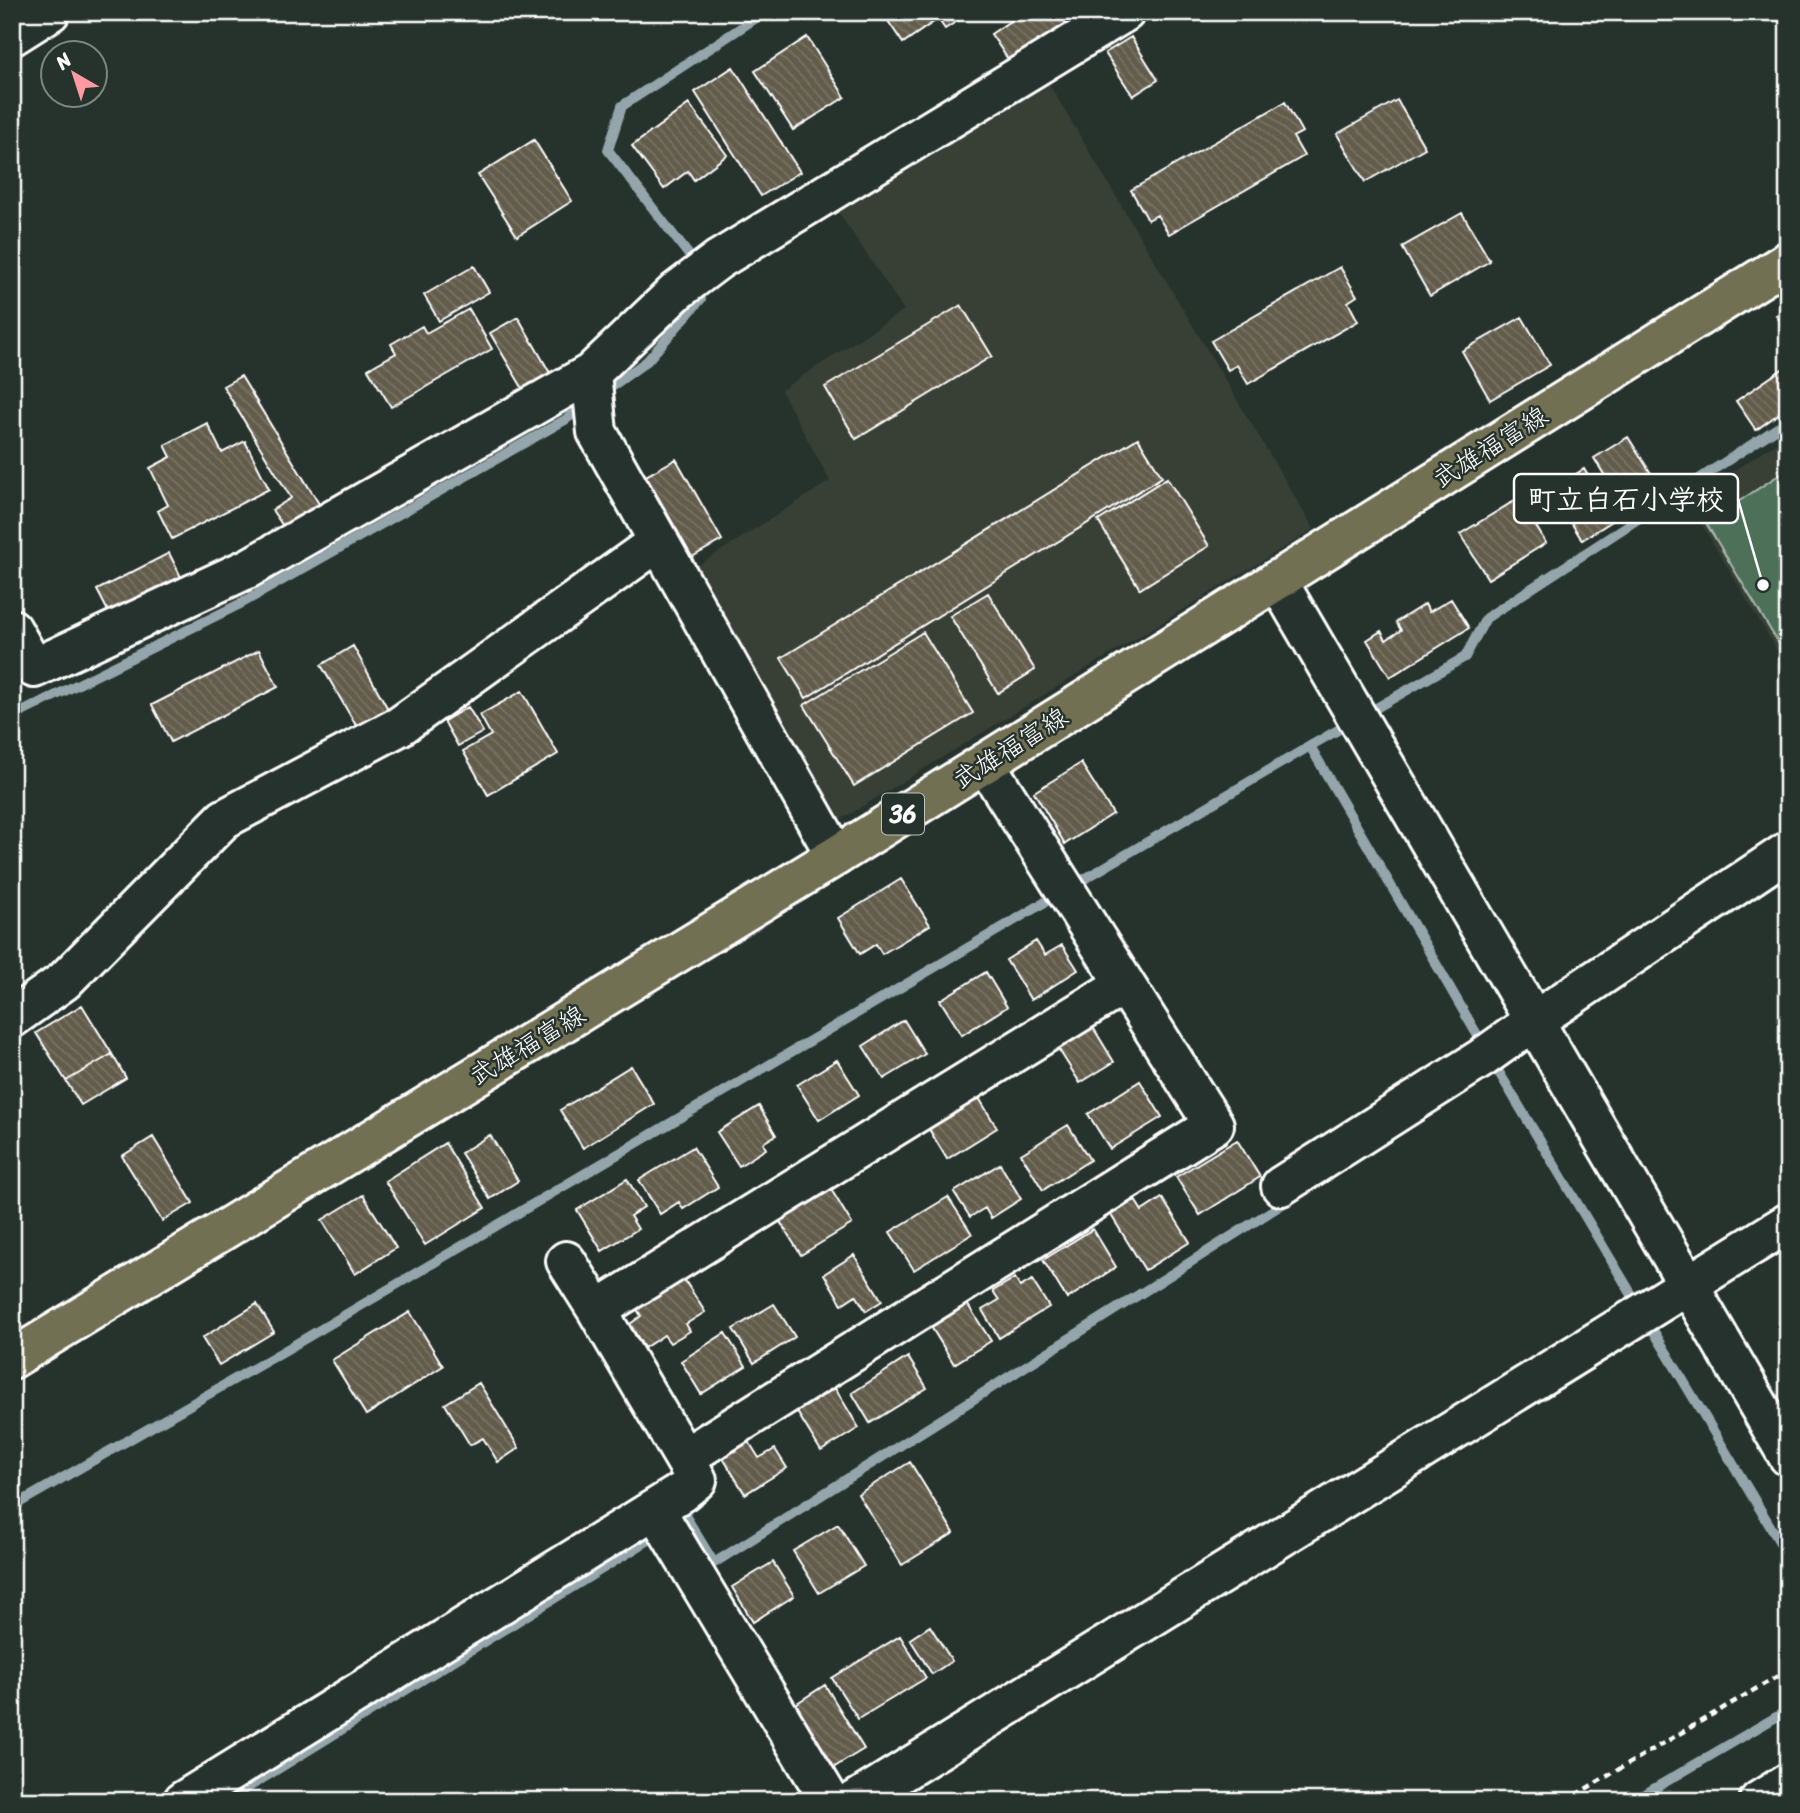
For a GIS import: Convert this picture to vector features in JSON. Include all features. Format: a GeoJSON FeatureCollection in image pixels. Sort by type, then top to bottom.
{"type":"FeatureCollection","features":[{"type":"Feature","properties":{"kind":"main road","name":"武雄福富線"},"geometry":{"type":"LineString","coordinates":[[12,1359],[835,856],[1788,261]]}},
{"type":"Feature","properties":{"kind":"street"},"geometry":{"type":"LineString","coordinates":[[12,36],[50,12]]}},
{"type":"Feature","properties":{"kind":"street"},"geometry":{"type":"LineString","coordinates":[[12,629],[34,668],[249,568],[591,373],[677,291],[718,260],[1101,18]]}},
{"type":"Feature","properties":{"kind":"street"},"geometry":{"type":"LineString","coordinates":[[591,373],[597,432],[835,856]]}},
{"type":"Feature","properties":{"kind":"street"},"geometry":{"type":"LineString","coordinates":[[12,1018],[64,981],[224,819],[400,726],[659,541]]}},
{"type":"Feature","properties":{"kind":"street"},"geometry":{"type":"LineString","coordinates":[[1277,580],[1788,1456]]}},
{"type":"Feature","properties":{"kind":"street"},"geometry":{"type":"LineString","coordinates":[[684,1458],[1214,1125],[985,763]]}},
{"type":"Feature","properties":{"kind":"street"},"geometry":{"type":"LineString","coordinates":[[1281,1186],[1493,1051],[1788,851]]}},
{"type":"Feature","properties":{"kind":"street"},"geometry":{"type":"LineString","coordinates":[[597,1310],[1125,984]]}},
{"type":"Feature","properties":{"kind":"street"},"geometry":{"type":"LineString","coordinates":[[855,1801],[1788,1223]]}},
{"type":"Feature","properties":{"kind":"street"},"geometry":{"type":"LineString","coordinates":[[183,1801],[655,1509],[697,1480],[566,1261]]}},
{"type":"Feature","properties":{"kind":"street"},"geometry":{"type":"LineString","coordinates":[[655,1509],[830,1801]]}},
{"type":"Feature","properties":{"kind":"street"},"geometry":{"type":"LineString","coordinates":[[1759,1801],[1788,1783]]}},
{"type":"Feature","properties":{"kind":"path"},"geometry":{"type":"LineString","coordinates":[[1565,1801],[1788,1670]]}},
{"type":"Feature","properties":{"kind":"shaded area"},"geometry":{"type":"Polygon","coordinates":[[[1043,74],[1314,529],[806,841],[669,584],[830,481],[781,390],[904,310],[835,207],[1043,74]]]}},
{"type":"Feature","properties":{"kind":"shaded area"},"geometry":{"type":"Polygon","coordinates":[[[1788,435],[1788,669],[1688,501],[1788,435]]]}},
{"type":"Feature","properties":{"kind":"green space"},"geometry":{"type":"Polygon","coordinates":[[[1788,469],[1788,659],[1706,523],[1788,469]]]}},
{"type":"Feature","properties":{"kind":"building"},"geometry":{"type":"Polygon","coordinates":[[[882,12],[962,12],[965,16],[945,29],[938,19],[903,43],[882,12]]]}},
{"type":"Feature","properties":{"kind":"building"},"geometry":{"type":"Polygon","coordinates":[[[1008,12],[1060,12],[1067,23],[1010,62],[991,34],[1013,19],[1008,12]]]}},
{"type":"Feature","properties":{"kind":"building"},"geometry":{"type":"Polygon","coordinates":[[[807,37],[845,97],[793,130],[755,71],[807,37]]]}},
{"type":"Feature","properties":{"kind":"building"},"geometry":{"type":"Polygon","coordinates":[[[1131,37],[1158,80],[1133,96],[1105,53],[1131,37]]]}},
{"type":"Feature","properties":{"kind":"building"},"geometry":{"type":"Polygon","coordinates":[[[733,67],[800,172],[761,196],[695,92],[733,67]]]}},
{"type":"Feature","properties":{"kind":"building"},"geometry":{"type":"Polygon","coordinates":[[[1397,100],[1425,148],[1365,182],[1337,134],[1397,100]]]}},
{"type":"Feature","properties":{"kind":"building"},"geometry":{"type":"Polygon","coordinates":[[[1285,102],[1302,132],[1293,137],[1304,156],[1169,234],[1157,215],[1148,220],[1131,190],[1285,102]]]}},
{"type":"Feature","properties":{"kind":"building"},"geometry":{"type":"Polygon","coordinates":[[[689,104],[727,155],[694,180],[688,171],[664,189],[632,146],[689,104]]]}},
{"type":"Feature","properties":{"kind":"building"},"geometry":{"type":"Polygon","coordinates":[[[534,140],[572,201],[517,236],[478,175],[534,140]]]}},
{"type":"Feature","properties":{"kind":"building"},"geometry":{"type":"Polygon","coordinates":[[[1462,213],[1490,261],[1430,296],[1402,247],[1462,213]]]}},
{"type":"Feature","properties":{"kind":"building"},"geometry":{"type":"Polygon","coordinates":[[[474,266],[489,292],[439,321],[424,295],[474,266]]]}},
{"type":"Feature","properties":{"kind":"building"},"geometry":{"type":"Polygon","coordinates":[[[1340,267],[1357,296],[1348,302],[1358,321],[1248,384],[1237,365],[1228,370],[1211,341],[1340,267]]]}},
{"type":"Feature","properties":{"kind":"building"},"geometry":{"type":"Polygon","coordinates":[[[961,305],[992,356],[856,439],[825,387],[961,305]]]}},
{"type":"Feature","properties":{"kind":"building"},"geometry":{"type":"Polygon","coordinates":[[[1788,308],[1788,333],[1776,315],[1788,308]]]}},
{"type":"Feature","properties":{"kind":"building"},"geometry":{"type":"Polygon","coordinates":[[[469,309],[492,349],[391,407],[368,369],[396,353],[391,344],[422,326],[426,333],[469,309]]]}},
{"type":"Feature","properties":{"kind":"building"},"geometry":{"type":"Polygon","coordinates":[[[518,317],[550,373],[523,389],[490,333],[518,317]]]}},
{"type":"Feature","properties":{"kind":"building"},"geometry":{"type":"Polygon","coordinates":[[[1522,317],[1550,365],[1490,400],[1462,351],[1522,317]]]}},
{"type":"Feature","properties":{"kind":"building"},"geometry":{"type":"Polygon","coordinates":[[[1784,368],[1788,374],[1788,407],[1756,430],[1736,401],[1784,368]]]}},
{"type":"Feature","properties":{"kind":"building"},"geometry":{"type":"Polygon","coordinates":[[[241,376],[319,504],[283,526],[272,510],[291,498],[223,386],[241,376]]]}},
{"type":"Feature","properties":{"kind":"building"},"geometry":{"type":"Polygon","coordinates":[[[207,423],[222,453],[245,441],[269,489],[172,539],[158,511],[168,505],[150,468],[171,457],[165,445],[207,423]]]}},
{"type":"Feature","properties":{"kind":"building"},"geometry":{"type":"Polygon","coordinates":[[[1628,437],[1657,483],[1622,504],[1594,458],[1628,437]]]}},
{"type":"Feature","properties":{"kind":"building"},"geometry":{"type":"Polygon","coordinates":[[[1138,438],[1162,477],[806,698],[781,658],[1138,438]]]}},
{"type":"Feature","properties":{"kind":"building"},"geometry":{"type":"Polygon","coordinates":[[[676,459],[722,540],[692,557],[646,476],[676,459]]]}},
{"type":"Feature","properties":{"kind":"building"},"geometry":{"type":"Polygon","coordinates":[[[1584,469],[1614,520],[1582,540],[1551,490],[1584,469]]]}},
{"type":"Feature","properties":{"kind":"building"},"geometry":{"type":"Polygon","coordinates":[[[1167,478],[1209,546],[1140,589],[1098,521],[1167,478]]]}},
{"type":"Feature","properties":{"kind":"building"},"geometry":{"type":"Polygon","coordinates":[[[1519,498],[1546,543],[1488,579],[1460,534],[1519,498]]]}},
{"type":"Feature","properties":{"kind":"building"},"geometry":{"type":"Polygon","coordinates":[[[169,553],[184,583],[112,619],[97,590],[169,553]]]}},
{"type":"Feature","properties":{"kind":"building"},"geometry":{"type":"Polygon","coordinates":[[[988,593],[1035,670],[998,693],[950,616],[988,593]]]}},
{"type":"Feature","properties":{"kind":"building"},"geometry":{"type":"Polygon","coordinates":[[[1451,599],[1469,628],[1390,677],[1367,640],[1381,631],[1386,640],[1401,630],[1396,622],[1425,604],[1429,612],[1451,599]]]}},
{"type":"Feature","properties":{"kind":"building"},"geometry":{"type":"Polygon","coordinates":[[[923,632],[973,713],[854,786],[804,705],[923,632]]]}},
{"type":"Feature","properties":{"kind":"building"},"geometry":{"type":"Polygon","coordinates":[[[353,646],[389,711],[358,729],[321,665],[353,646]]]}},
{"type":"Feature","properties":{"kind":"building"},"geometry":{"type":"Polygon","coordinates":[[[259,650],[278,687],[171,742],[152,705],[259,650]]]}},
{"type":"Feature","properties":{"kind":"building"},"geometry":{"type":"Polygon","coordinates":[[[522,691],[558,754],[488,795],[463,751],[491,735],[480,715],[522,691]]]}},
{"type":"Feature","properties":{"kind":"building"},"geometry":{"type":"Polygon","coordinates":[[[468,707],[483,732],[458,746],[444,721],[468,707]]]}},
{"type":"Feature","properties":{"kind":"building"},"geometry":{"type":"Polygon","coordinates":[[[1081,763],[1113,814],[1065,844],[1034,792],[1081,763]]]}},
{"type":"Feature","properties":{"kind":"building"},"geometry":{"type":"Polygon","coordinates":[[[901,879],[930,925],[882,954],[876,944],[860,954],[838,918],[901,879]]]}},
{"type":"Feature","properties":{"kind":"building"},"geometry":{"type":"Polygon","coordinates":[[[1036,941],[1045,955],[1062,945],[1078,970],[1031,1000],[1006,960],[1036,941]]]}},
{"type":"Feature","properties":{"kind":"building"},"geometry":{"type":"Polygon","coordinates":[[[986,972],[1007,1007],[962,1035],[940,1000],[986,972]]]}},
{"type":"Feature","properties":{"kind":"building"},"geometry":{"type":"Polygon","coordinates":[[[82,1005],[112,1054],[66,1081],[36,1033],[82,1005]]]}},
{"type":"Feature","properties":{"kind":"building"},"geometry":{"type":"Polygon","coordinates":[[[904,1020],[925,1054],[884,1079],[863,1046],[904,1020]]]}},
{"type":"Feature","properties":{"kind":"building"},"geometry":{"type":"Polygon","coordinates":[[[1091,1024],[1114,1062],[1080,1083],[1056,1045],[1091,1024]]]}},
{"type":"Feature","properties":{"kind":"building"},"geometry":{"type":"Polygon","coordinates":[[[112,1054],[126,1078],[81,1105],[66,1081],[112,1054]]]}},
{"type":"Feature","properties":{"kind":"building"},"geometry":{"type":"Polygon","coordinates":[[[837,1060],[859,1095],[819,1120],[797,1085],[837,1060]]]}},
{"type":"Feature","properties":{"kind":"building"},"geometry":{"type":"Polygon","coordinates":[[[631,1066],[654,1104],[583,1148],[560,1110],[631,1066]]]}},
{"type":"Feature","properties":{"kind":"building"},"geometry":{"type":"Polygon","coordinates":[[[1140,1081],[1162,1117],[1110,1149],[1088,1114],[1140,1081]]]}},
{"type":"Feature","properties":{"kind":"building"},"geometry":{"type":"Polygon","coordinates":[[[973,1088],[997,1128],[947,1159],[923,1119],[973,1088]]]}},
{"type":"Feature","properties":{"kind":"building"},"geometry":{"type":"Polygon","coordinates":[[[759,1106],[776,1135],[763,1143],[766,1149],[739,1166],[717,1132],[759,1106]]]}},
{"type":"Feature","properties":{"kind":"building"},"geometry":{"type":"Polygon","coordinates":[[[1068,1125],[1090,1160],[1043,1190],[1021,1154],[1068,1125]]]}},
{"type":"Feature","properties":{"kind":"building"},"geometry":{"type":"Polygon","coordinates":[[[490,1135],[518,1181],[490,1199],[461,1153],[490,1135]]]}},
{"type":"Feature","properties":{"kind":"building"},"geometry":{"type":"Polygon","coordinates":[[[153,1137],[193,1203],[162,1221],[122,1156],[153,1137]]]}},
{"type":"Feature","properties":{"kind":"building"},"geometry":{"type":"Polygon","coordinates":[[[1237,1140],[1260,1177],[1200,1215],[1176,1177],[1237,1140]]]}},
{"type":"Feature","properties":{"kind":"building"},"geometry":{"type":"Polygon","coordinates":[[[445,1143],[485,1208],[425,1245],[385,1181],[445,1143]]]}},
{"type":"Feature","properties":{"kind":"building"},"geometry":{"type":"Polygon","coordinates":[[[693,1147],[718,1187],[683,1209],[679,1202],[660,1214],[639,1180],[693,1147]]]}},
{"type":"Feature","properties":{"kind":"building"},"geometry":{"type":"Polygon","coordinates":[[[1000,1164],[1021,1199],[991,1218],[985,1208],[970,1217],[954,1192],[1000,1164]]]}},
{"type":"Feature","properties":{"kind":"building"},"geometry":{"type":"Polygon","coordinates":[[[627,1179],[644,1207],[630,1216],[638,1229],[602,1251],[577,1210],[627,1179]]]}},
{"type":"Feature","properties":{"kind":"building"},"geometry":{"type":"Polygon","coordinates":[[[829,1186],[852,1224],[801,1255],[777,1217],[829,1186]]]}},
{"type":"Feature","properties":{"kind":"building"},"geometry":{"type":"Polygon","coordinates":[[[363,1195],[396,1248],[355,1274],[322,1220],[363,1195]]]}},
{"type":"Feature","properties":{"kind":"building"},"geometry":{"type":"Polygon","coordinates":[[[948,1197],[972,1234],[914,1270],[890,1232],[948,1197]]]}},
{"type":"Feature","properties":{"kind":"building"},"geometry":{"type":"Polygon","coordinates":[[[1162,1198],[1190,1242],[1145,1270],[1111,1215],[1135,1200],[1142,1211],[1162,1198]]]}},
{"type":"Feature","properties":{"kind":"building"},"geometry":{"type":"Polygon","coordinates":[[[1093,1229],[1116,1267],[1067,1299],[1043,1260],[1093,1229]]]}},
{"type":"Feature","properties":{"kind":"building"},"geometry":{"type":"Polygon","coordinates":[[[854,1255],[882,1301],[866,1311],[856,1295],[842,1304],[824,1274],[854,1255]]]}},
{"type":"Feature","properties":{"kind":"building"},"geometry":{"type":"Polygon","coordinates":[[[682,1276],[705,1312],[686,1324],[690,1331],[670,1343],[664,1335],[644,1348],[630,1324],[641,1316],[635,1306],[682,1276]]]}},
{"type":"Feature","properties":{"kind":"building"},"geometry":{"type":"Polygon","coordinates":[[[1015,1278],[1020,1287],[1032,1280],[1049,1307],[999,1338],[982,1310],[999,1300],[993,1291],[1015,1278]]]}},
{"type":"Feature","properties":{"kind":"building"},"geometry":{"type":"Polygon","coordinates":[[[966,1302],[991,1341],[954,1364],[930,1325],[966,1302]]]}},
{"type":"Feature","properties":{"kind":"building"},"geometry":{"type":"Polygon","coordinates":[[[257,1304],[274,1332],[219,1365],[202,1338],[257,1304]]]}},
{"type":"Feature","properties":{"kind":"building"},"geometry":{"type":"Polygon","coordinates":[[[774,1304],[795,1337],[754,1363],[733,1329],[774,1304]]]}},
{"type":"Feature","properties":{"kind":"building"},"geometry":{"type":"Polygon","coordinates":[[[410,1312],[443,1366],[366,1415],[332,1360],[410,1312]]]}},
{"type":"Feature","properties":{"kind":"building"},"geometry":{"type":"Polygon","coordinates":[[[725,1333],[746,1366],[701,1394],[681,1361],[725,1333]]]}},
{"type":"Feature","properties":{"kind":"building"},"geometry":{"type":"Polygon","coordinates":[[[908,1357],[927,1388],[870,1423],[852,1393],[908,1357]]]}},
{"type":"Feature","properties":{"kind":"building"},"geometry":{"type":"Polygon","coordinates":[[[479,1383],[519,1448],[498,1462],[483,1438],[470,1445],[445,1404],[479,1383]]]}},
{"type":"Feature","properties":{"kind":"building"},"geometry":{"type":"Polygon","coordinates":[[[835,1388],[859,1428],[821,1451],[797,1412],[835,1388]]]}},
{"type":"Feature","properties":{"kind":"building"},"geometry":{"type":"Polygon","coordinates":[[[749,1442],[759,1458],[775,1449],[787,1468],[745,1494],[723,1458],[749,1442]]]}},
{"type":"Feature","properties":{"kind":"building"},"geometry":{"type":"Polygon","coordinates":[[[910,1462],[954,1533],[902,1565],[858,1494],[910,1462]]]}},
{"type":"Feature","properties":{"kind":"building"},"geometry":{"type":"Polygon","coordinates":[[[838,1524],[864,1566],[819,1593],[793,1551],[838,1524]]]}},
{"type":"Feature","properties":{"kind":"building"},"geometry":{"type":"Polygon","coordinates":[[[773,1562],[794,1596],[753,1622],[732,1587],[773,1562]]]}},
{"type":"Feature","properties":{"kind":"building"},"geometry":{"type":"Polygon","coordinates":[[[930,1626],[952,1661],[932,1674],[910,1639],[930,1626]]]}},
{"type":"Feature","properties":{"kind":"building"},"geometry":{"type":"Polygon","coordinates":[[[900,1636],[926,1678],[858,1719],[832,1678],[900,1636]]]}},
{"type":"Feature","properties":{"kind":"building"},"geometry":{"type":"Polygon","coordinates":[[[825,1685],[864,1749],[833,1768],[794,1705],[825,1685]]]}},
{"type":"Feature","properties":{"kind":"waterway"},"geometry":{"type":"LineString","coordinates":[[695,267],[695,263],[608,150],[622,106],[765,12]]}},
{"type":"Feature","properties":{"kind":"waterway"},"geometry":{"type":"LineString","coordinates":[[600,395],[647,361],[701,299],[698,283]]}},
{"type":"Feature","properties":{"kind":"waterway"},"geometry":{"type":"LineString","coordinates":[[12,717],[244,602],[565,420],[587,404]]}},
{"type":"Feature","properties":{"kind":"waterway"},"geometry":{"type":"LineString","coordinates":[[12,1507],[289,1348],[1465,657],[1486,618],[1788,421]]}},
{"type":"Feature","properties":{"kind":"waterway"},"geometry":{"type":"LineString","coordinates":[[1310,746],[1497,1069],[1788,1556]]}},
{"type":"Feature","properties":{"kind":"waterway"},"geometry":{"type":"LineString","coordinates":[[226,1801],[686,1517],[714,1563],[1292,1198]]}},
{"type":"Feature","properties":{"kind":"waterway"},"geometry":{"type":"LineString","coordinates":[[1633,1801],[1788,1710]]}},
{"type":"Feature","properties":{"kind":"place","name":"町立白石小学校"},"geometry":{"type":"Point","coordinates":[1763,585]}}]}
